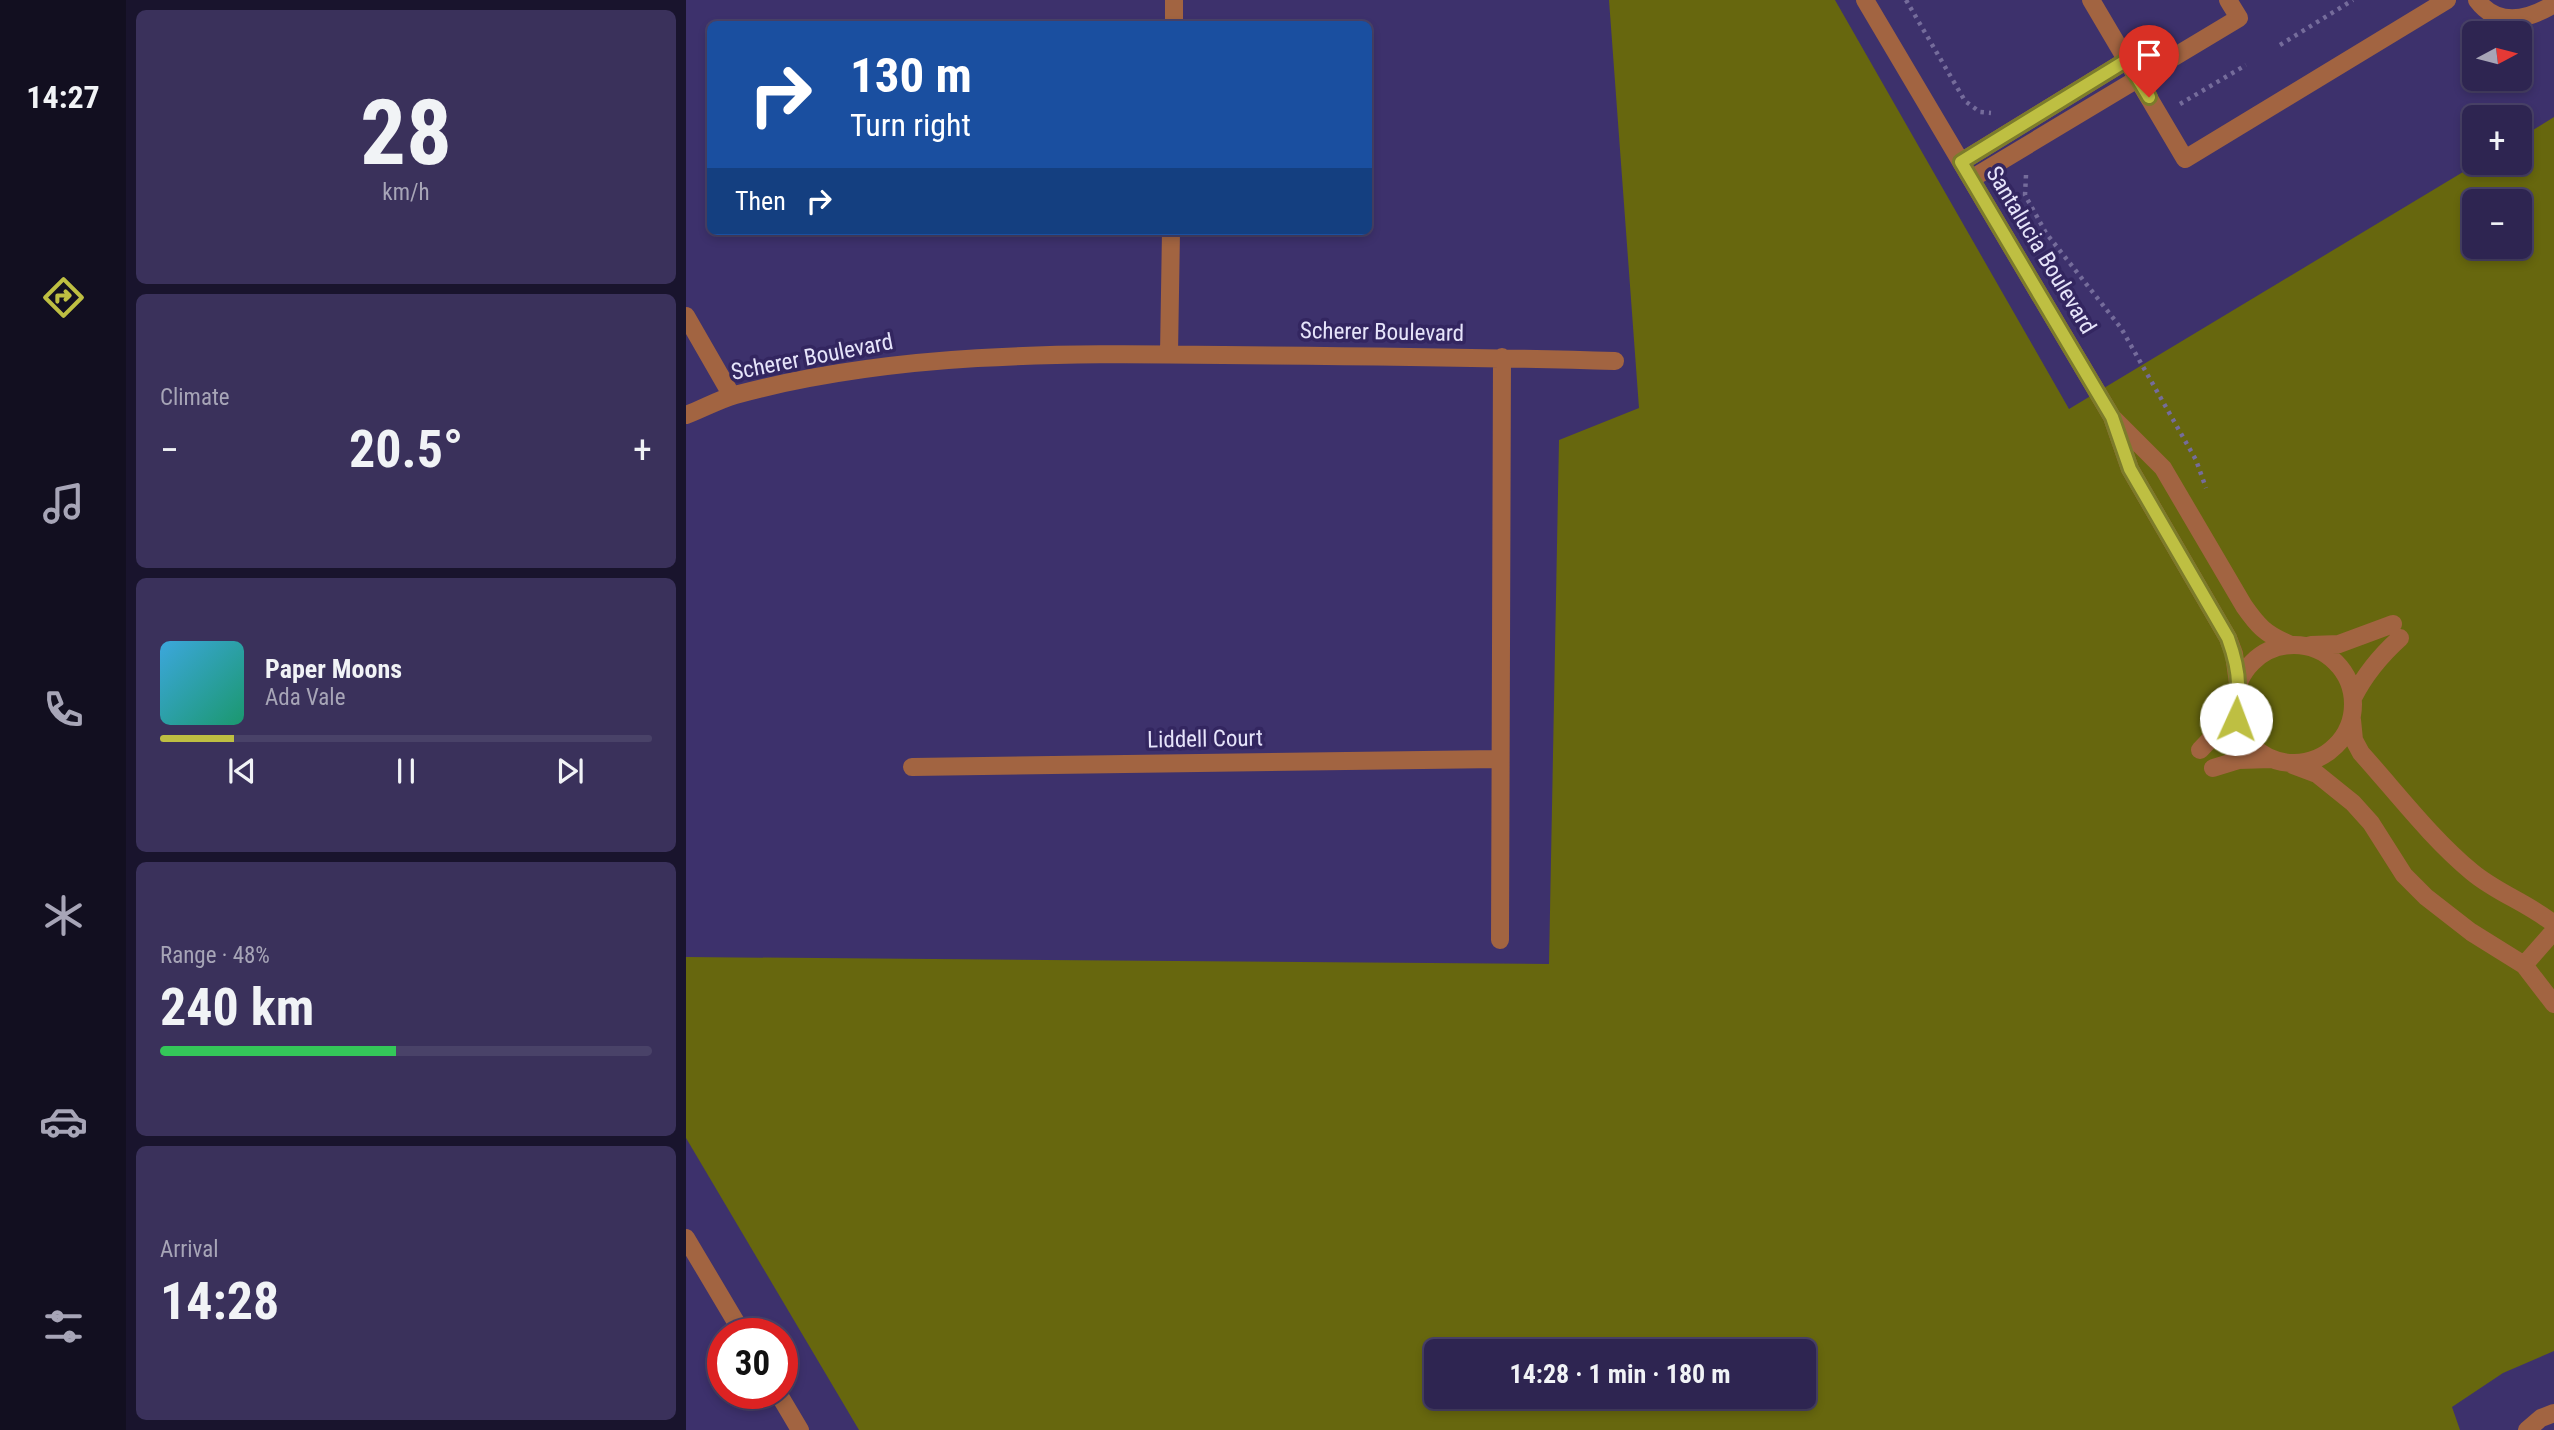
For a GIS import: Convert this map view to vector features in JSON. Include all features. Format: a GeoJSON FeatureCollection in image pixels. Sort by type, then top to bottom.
{"type":"FeatureCollection","features":[{"type":"Feature","properties":{"kind":"street"},"geometry":{"type":"LineString","coordinates":[[1174,0],[1174,21]]}},
{"type":"Feature","properties":{"kind":"street","name":"Santalucia Boulevard"},"geometry":{"type":"LineString","coordinates":[[1865,0],[2112,417],[2130,469],[2228,638],[2234,654],[2238,683]]}},
{"type":"Feature","properties":{"kind":"street"},"geometry":{"type":"LineString","coordinates":[[2091,0],[2185,159],[2448,0]]}},
{"type":"Feature","properties":{"kind":"street"},"geometry":{"type":"LineString","coordinates":[[1971,180],[2239,18],[2228,0]]}},
{"type":"Feature","properties":{"kind":"street"},"geometry":{"type":"LineString","coordinates":[[2477,0],[2490,14],[2500,19],[2514,19],[2540,12],[2554,4]]}},
{"type":"Feature","properties":{"kind":"street"},"geometry":{"type":"LineString","coordinates":[[1961,162],[2127,60]]}},
{"type":"Feature","properties":{"kind":"street"},"geometry":{"type":"LineString","coordinates":[[1169,354],[1171,235]]}},
{"type":"Feature","properties":{"kind":"street"},"geometry":{"type":"LineString","coordinates":[[686,316],[732,396]]}},
{"type":"Feature","properties":{"kind":"street","name":"Scherer Boulevard"},"geometry":{"type":"LineString","coordinates":[[686,415],[732,396],[825,376],[922,360],[1042,354],[1615,360]]}},
{"type":"Feature","properties":{"kind":"street"},"geometry":{"type":"LineString","coordinates":[[1500,940],[1502,357]]}},
{"type":"Feature","properties":{"kind":"street","name":"Santalucia Boulevard"},"geometry":{"type":"LineString","coordinates":[[2112,417],[2163,468],[2257,624],[2268,635],[2289,644]]}},
{"type":"Feature","properties":{"kind":"street"},"geometry":{"type":"LineString","coordinates":[[2308,645],[2339,644],[2396,631],[2361,680],[2353,698]]}},
{"type":"Feature","properties":{"kind":"street","name":"Santalucia Boulevard"},"geometry":{"type":"LineString","coordinates":[[2554,924],[2492,887],[2452,854],[2361,753],[2354,740],[2353,698],[2348,680],[2339,664],[2325,652],[2308,645],[2273,647],[2258,656],[2246,668],[2238,683],[2234,701],[2236,719],[2243,736],[2255,749],[2317,774],[2353,803],[2371,823],[2404,875],[2426,897],[2470,932],[2524,965],[2554,1004]]}},
{"type":"Feature","properties":{"kind":"street"},"geometry":{"type":"LineString","coordinates":[[2200,750],[2221,728],[2234,701]]}},
{"type":"Feature","properties":{"kind":"street","name":"Santalucia Boulevard"},"geometry":{"type":"LineString","coordinates":[[2280,761],[2306,763],[2322,757],[2336,747],[2346,733],[2352,717]]}},
{"type":"Feature","properties":{"kind":"street","name":"Liddell Court"},"geometry":{"type":"LineString","coordinates":[[912,767],[1499,760]]}},
{"type":"Feature","properties":{"kind":"street"},"geometry":{"type":"LineString","coordinates":[[2213,768],[2239,760],[2280,761]]}},
{"type":"Feature","properties":{"kind":"street"},"geometry":{"type":"LineString","coordinates":[[2524,965],[2554,931]]}},
{"type":"Feature","properties":{"kind":"street"},"geometry":{"type":"LineString","coordinates":[[686,1238],[734,1318]]}},
{"type":"Feature","properties":{"kind":"street"},"geometry":{"type":"LineString","coordinates":[[788,1409],[800,1430]]}},
{"type":"Feature","properties":{"kind":"street"},"geometry":{"type":"LineString","coordinates":[[2527,1430],[2541,1418],[2554,1413]]}},
{"type":"Feature","properties":{"kind":"path"},"geometry":{"type":"LineString","coordinates":[[1906,0],[1965,101],[1980,112],[1997,116]]}},
{"type":"Feature","properties":{"kind":"path"},"geometry":{"type":"LineString","coordinates":[[2280,45],[2353,0]]}},
{"type":"Feature","properties":{"kind":"path"},"geometry":{"type":"LineString","coordinates":[[2173,108],[2246,65]]}},
{"type":"Feature","properties":{"kind":"path"},"geometry":{"type":"LineString","coordinates":[[2029,169],[2024,185],[2025,195],[2046,233],[2121,328],[2196,460],[2207,492]]}},
{"type":"Feature","properties":{"kind":"shaded area"},"geometry":{"type":"Polygon","coordinates":[[[1609,0],[1835,0],[2069,409],[2462,173],[2462,175],[2532,175],[2532,131],[2554,117],[2554,1351],[2503,1373],[2452,1407],[2460,1430],[859,1430],[798,1327],[798,1318],[793,1318],[686,1138],[686,957],[1549,964],[1559,440],[1639,408],[1609,0]]]}},
{"type":"Feature","properties":{"kind":"route"},"geometry":{"type":"LineString","coordinates":[[2149,97],[2127,60],[1961,162],[2112,417],[2130,469],[2228,638],[2234,654],[2238,683],[2234,701],[2236,719]]}}]}
